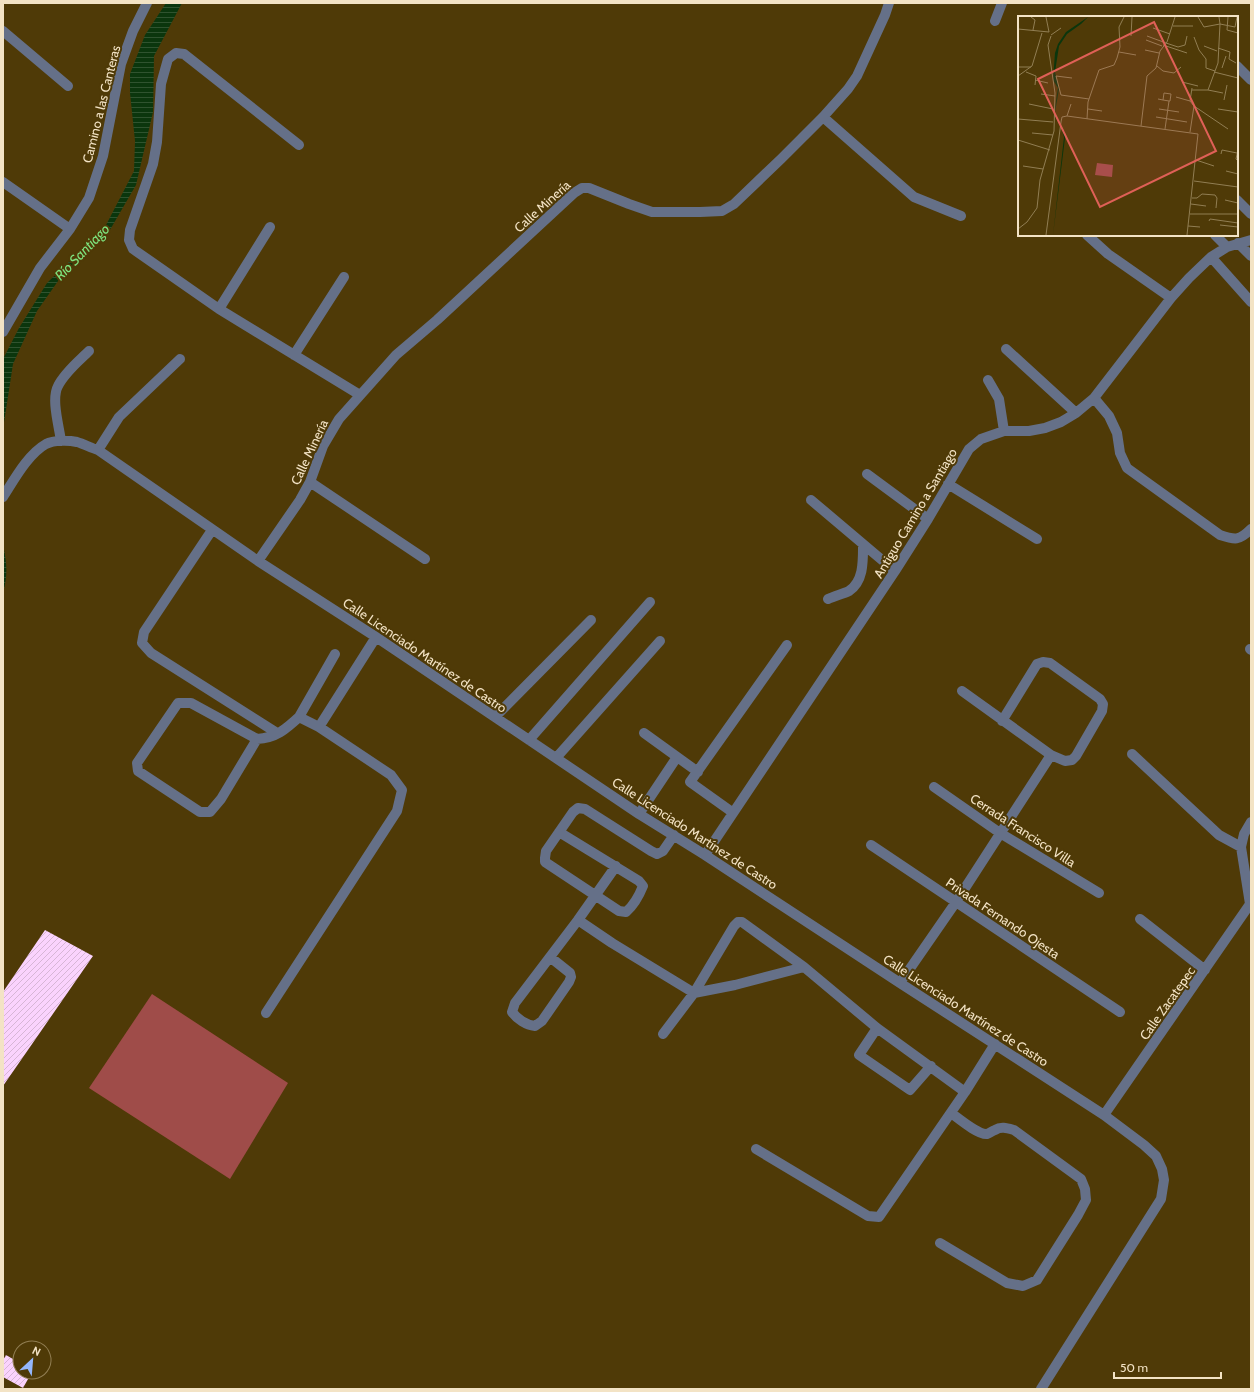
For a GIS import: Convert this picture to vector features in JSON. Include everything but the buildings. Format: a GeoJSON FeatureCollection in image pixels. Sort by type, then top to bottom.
{"type":"FeatureCollection","features":[{"type":"Feature","properties":{"kind":"street","name":"Camino a las Canteras"},"geometry":{"type":"LineString","coordinates":[[3,332],[40,268],[70,229],[88,198],[103,156],[121,64],[133,31],[147,3]]}},
{"type":"Feature","properties":{"kind":"street","name":"Calle Minería"},"geometry":{"type":"LineString","coordinates":[[258,561],[300,500],[310,482],[323,446],[339,419],[396,355],[437,320],[574,193],[582,188],[590,188],[652,212],[700,212],[722,210],[734,204],[823,117],[848,89],[857,76],[889,3]]}},
{"type":"Feature","properties":{"kind":"street"},"geometry":{"type":"LineString","coordinates":[[995,21],[1002,3]]}},
{"type":"Feature","properties":{"kind":"street"},"geometry":{"type":"LineString","coordinates":[[3,31],[68,86]]}},
{"type":"Feature","properties":{"kind":"street"},"geometry":{"type":"LineString","coordinates":[[299,145],[184,54],[176,53],[168,59],[161,84],[157,142],[153,164],[130,230],[129,240],[133,249],[219,309],[360,395]]}},
{"type":"Feature","properties":{"kind":"street"},"geometry":{"type":"LineString","coordinates":[[1238,67],[1251,80]]}},
{"type":"Feature","properties":{"kind":"street"},"geometry":{"type":"LineString","coordinates":[[823,117],[914,197],[961,216]]}},
{"type":"Feature","properties":{"kind":"street"},"geometry":{"type":"LineString","coordinates":[[3,182],[70,229]]}},
{"type":"Feature","properties":{"kind":"street"},"geometry":{"type":"LineString","coordinates":[[1238,201],[1251,214]]}},
{"type":"Feature","properties":{"kind":"street"},"geometry":{"type":"LineString","coordinates":[[219,309],[270,227]]}},
{"type":"Feature","properties":{"kind":"street"},"geometry":{"type":"LineString","coordinates":[[1088,236],[1108,254],[1171,298]]}},
{"type":"Feature","properties":{"kind":"street"},"geometry":{"type":"LineString","coordinates":[[1216,236],[1227,247]]}},
{"type":"Feature","properties":{"kind":"street","name":"Antiguo Camino a Santiago"},"geometry":{"type":"LineString","coordinates":[[705,854],[895,571],[928,519],[969,449],[981,439],[1004,431],[1029,431],[1046,428],[1061,422],[1076,413],[1094,398],[1171,298],[1189,278],[1211,257],[1227,247],[1251,240]]}},
{"type":"Feature","properties":{"kind":"street"},"geometry":{"type":"LineString","coordinates":[[1238,243],[1251,256]]}},
{"type":"Feature","properties":{"kind":"street"},"geometry":{"type":"LineString","coordinates":[[1211,257],[1251,302]]}},
{"type":"Feature","properties":{"kind":"street"},"geometry":{"type":"LineString","coordinates":[[294,355],[344,277]]}},
{"type":"Feature","properties":{"kind":"street"},"geometry":{"type":"LineString","coordinates":[[1006,349],[1076,413]]}},
{"type":"Feature","properties":{"kind":"street"},"geometry":{"type":"LineString","coordinates":[[61,441],[55,399],[58,386],[67,373],[89,351]]}},
{"type":"Feature","properties":{"kind":"street"},"geometry":{"type":"LineString","coordinates":[[98,450],[119,417],[180,360]]}},
{"type":"Feature","properties":{"kind":"street"},"geometry":{"type":"LineString","coordinates":[[988,380],[999,399],[1004,431]]}},
{"type":"Feature","properties":{"kind":"street"},"geometry":{"type":"LineString","coordinates":[[1094,398],[1109,416],[1117,433],[1120,453],[1127,468],[1220,535],[1233,539],[1244,537],[1251,529]]}},
{"type":"Feature","properties":{"kind":"street","name":"Calle Licenciado Martínez de Castro"},"geometry":{"type":"LineString","coordinates":[[3,498],[17,475],[34,455],[47,444],[61,441],[76,442],[98,450],[258,561],[376,637],[639,814],[705,854],[900,983],[1104,1115],[1144,1145],[1156,1156],[1162,1169],[1164,1180],[1161,1199],[1043,1388]]}},
{"type":"Feature","properties":{"kind":"street"},"geometry":{"type":"LineString","coordinates":[[867,474],[928,519]]}},
{"type":"Feature","properties":{"kind":"street"},"geometry":{"type":"LineString","coordinates":[[310,482],[425,559]]}},
{"type":"Feature","properties":{"kind":"street"},"geometry":{"type":"LineString","coordinates":[[948,484],[1037,540]]}},
{"type":"Feature","properties":{"kind":"street"},"geometry":{"type":"LineString","coordinates":[[811,500],[895,571]]}},
{"type":"Feature","properties":{"kind":"street"},"geometry":{"type":"LineString","coordinates":[[212,530],[144,632],[142,643],[151,652],[277,733]]}},
{"type":"Feature","properties":{"kind":"street"},"geometry":{"type":"LineString","coordinates":[[828,599],[849,590],[859,580],[863,565],[863,544]]}},
{"type":"Feature","properties":{"kind":"street"},"geometry":{"type":"LineString","coordinates":[[530,740],[650,602]]}},
{"type":"Feature","properties":{"kind":"street"},"geometry":{"type":"LineString","coordinates":[[495,717],[591,620]]}},
{"type":"Feature","properties":{"kind":"street"},"geometry":{"type":"LineString","coordinates":[[318,727],[376,637]]}},
{"type":"Feature","properties":{"kind":"street"},"geometry":{"type":"LineString","coordinates":[[556,758],[660,641]]}},
{"type":"Feature","properties":{"kind":"street"},"geometry":{"type":"LineString","coordinates":[[732,812],[690,782],[787,645]]}},
{"type":"Feature","properties":{"kind":"street"},"geometry":{"type":"LineString","coordinates":[[257,738],[221,799],[210,812],[200,812],[138,771],[137,763],[178,703],[191,703],[257,738],[268,738],[286,729],[299,717],[335,654]]}},
{"type":"Feature","properties":{"kind":"street"},"geometry":{"type":"LineString","coordinates":[[962,691],[1002,721],[1051,755],[1065,761],[1072,760],[1076,756],[1102,710],[1103,704],[1100,699],[1050,663],[1042,662],[1037,664],[1002,721]]}},
{"type":"Feature","properties":{"kind":"street"},"geometry":{"type":"LineString","coordinates":[[266,1013],[397,811],[402,790],[391,775],[318,727],[299,717]]}},
{"type":"Feature","properties":{"kind":"street"},"geometry":{"type":"LineString","coordinates":[[644,733],[698,772]]}},
{"type":"Feature","properties":{"kind":"street"},"geometry":{"type":"LineString","coordinates":[[1132,754],[1219,835],[1241,846]]}},
{"type":"Feature","properties":{"kind":"street"},"geometry":{"type":"LineString","coordinates":[[900,983],[956,902],[1051,755]]}},
{"type":"Feature","properties":{"kind":"street"},"geometry":{"type":"LineString","coordinates":[[639,814],[677,757]]}},
{"type":"Feature","properties":{"kind":"street","name":"Cerrada Francisco Villa"},"geometry":{"type":"LineString","coordinates":[[934,787],[1000,834],[1099,893]]}},
{"type":"Feature","properties":{"kind":"street"},"geometry":{"type":"LineString","coordinates":[[559,832],[639,881],[643,886],[640,894],[630,909],[626,912],[619,911],[545,862],[546,851],[559,832],[573,812],[578,808],[585,809],[650,852],[657,854],[663,851],[674,835]]}},
{"type":"Feature","properties":{"kind":"street"},"geometry":{"type":"LineString","coordinates":[[1250,904],[1241,846],[1244,834],[1251,822]]}},
{"type":"Feature","properties":{"kind":"street","name":"Privada Fernando Ojesta"},"geometry":{"type":"LineString","coordinates":[[871,845],[1120,1012]]}},
{"type":"Feature","properties":{"kind":"street"},"geometry":{"type":"LineString","coordinates":[[550,957],[570,973],[571,977],[542,1022],[535,1026],[529,1025],[515,1016],[512,1012],[515,1003],[596,896],[616,866]]}},
{"type":"Feature","properties":{"kind":"street","name":"Calle Zacatepec"},"geometry":{"type":"LineString","coordinates":[[1104,1115],[1250,904]]}},
{"type":"Feature","properties":{"kind":"street"},"geometry":{"type":"LineString","coordinates":[[1140,919],[1205,970]]}},
{"type":"Feature","properties":{"kind":"street"},"geometry":{"type":"LineString","coordinates":[[578,920],[612,943],[694,993],[735,985],[804,967]]}},
{"type":"Feature","properties":{"kind":"street"},"geometry":{"type":"LineString","coordinates":[[663,1034],[694,993],[734,926],[738,922],[742,922],[804,967],[877,1028],[965,1092]]}},
{"type":"Feature","properties":{"kind":"street"},"geometry":{"type":"LineString","coordinates":[[877,1028],[859,1056],[910,1090],[930,1066]]}},
{"type":"Feature","properties":{"kind":"street"},"geometry":{"type":"LineString","coordinates":[[756,1149],[868,1216],[879,1217],[965,1092],[996,1044]]}},
{"type":"Feature","properties":{"kind":"street"},"geometry":{"type":"LineString","coordinates":[[940,1243],[1007,1283],[1023,1286],[1037,1280],[1086,1200],[1086,1189],[1081,1179],[1014,1130],[1005,1127],[998,1128],[985,1135],[978,1132],[951,1112]]}},
{"type":"Feature","properties":{"kind":"shaded area"},"geometry":{"type":"Polygon","coordinates":[[[152,994],[288,1083],[230,1179],[89,1088],[152,994]]]}},
{"type":"Feature","properties":{"kind":"water","name":"Río Santiago"},"geometry":{"type":"Polygon","coordinates":[[[166,3],[182,3],[154,56],[153,112],[136,185],[107,235],[63,274],[37,311],[13,364],[3,429],[3,359],[19,328],[47,283],[105,227],[134,171],[135,141],[130,93],[130,74],[145,35],[166,3]]]}},
{"type":"Feature","properties":{"kind":"water"},"geometry":{"type":"Polygon","coordinates":[[[3,545],[6,580],[3,593],[3,545]]]}}]}
